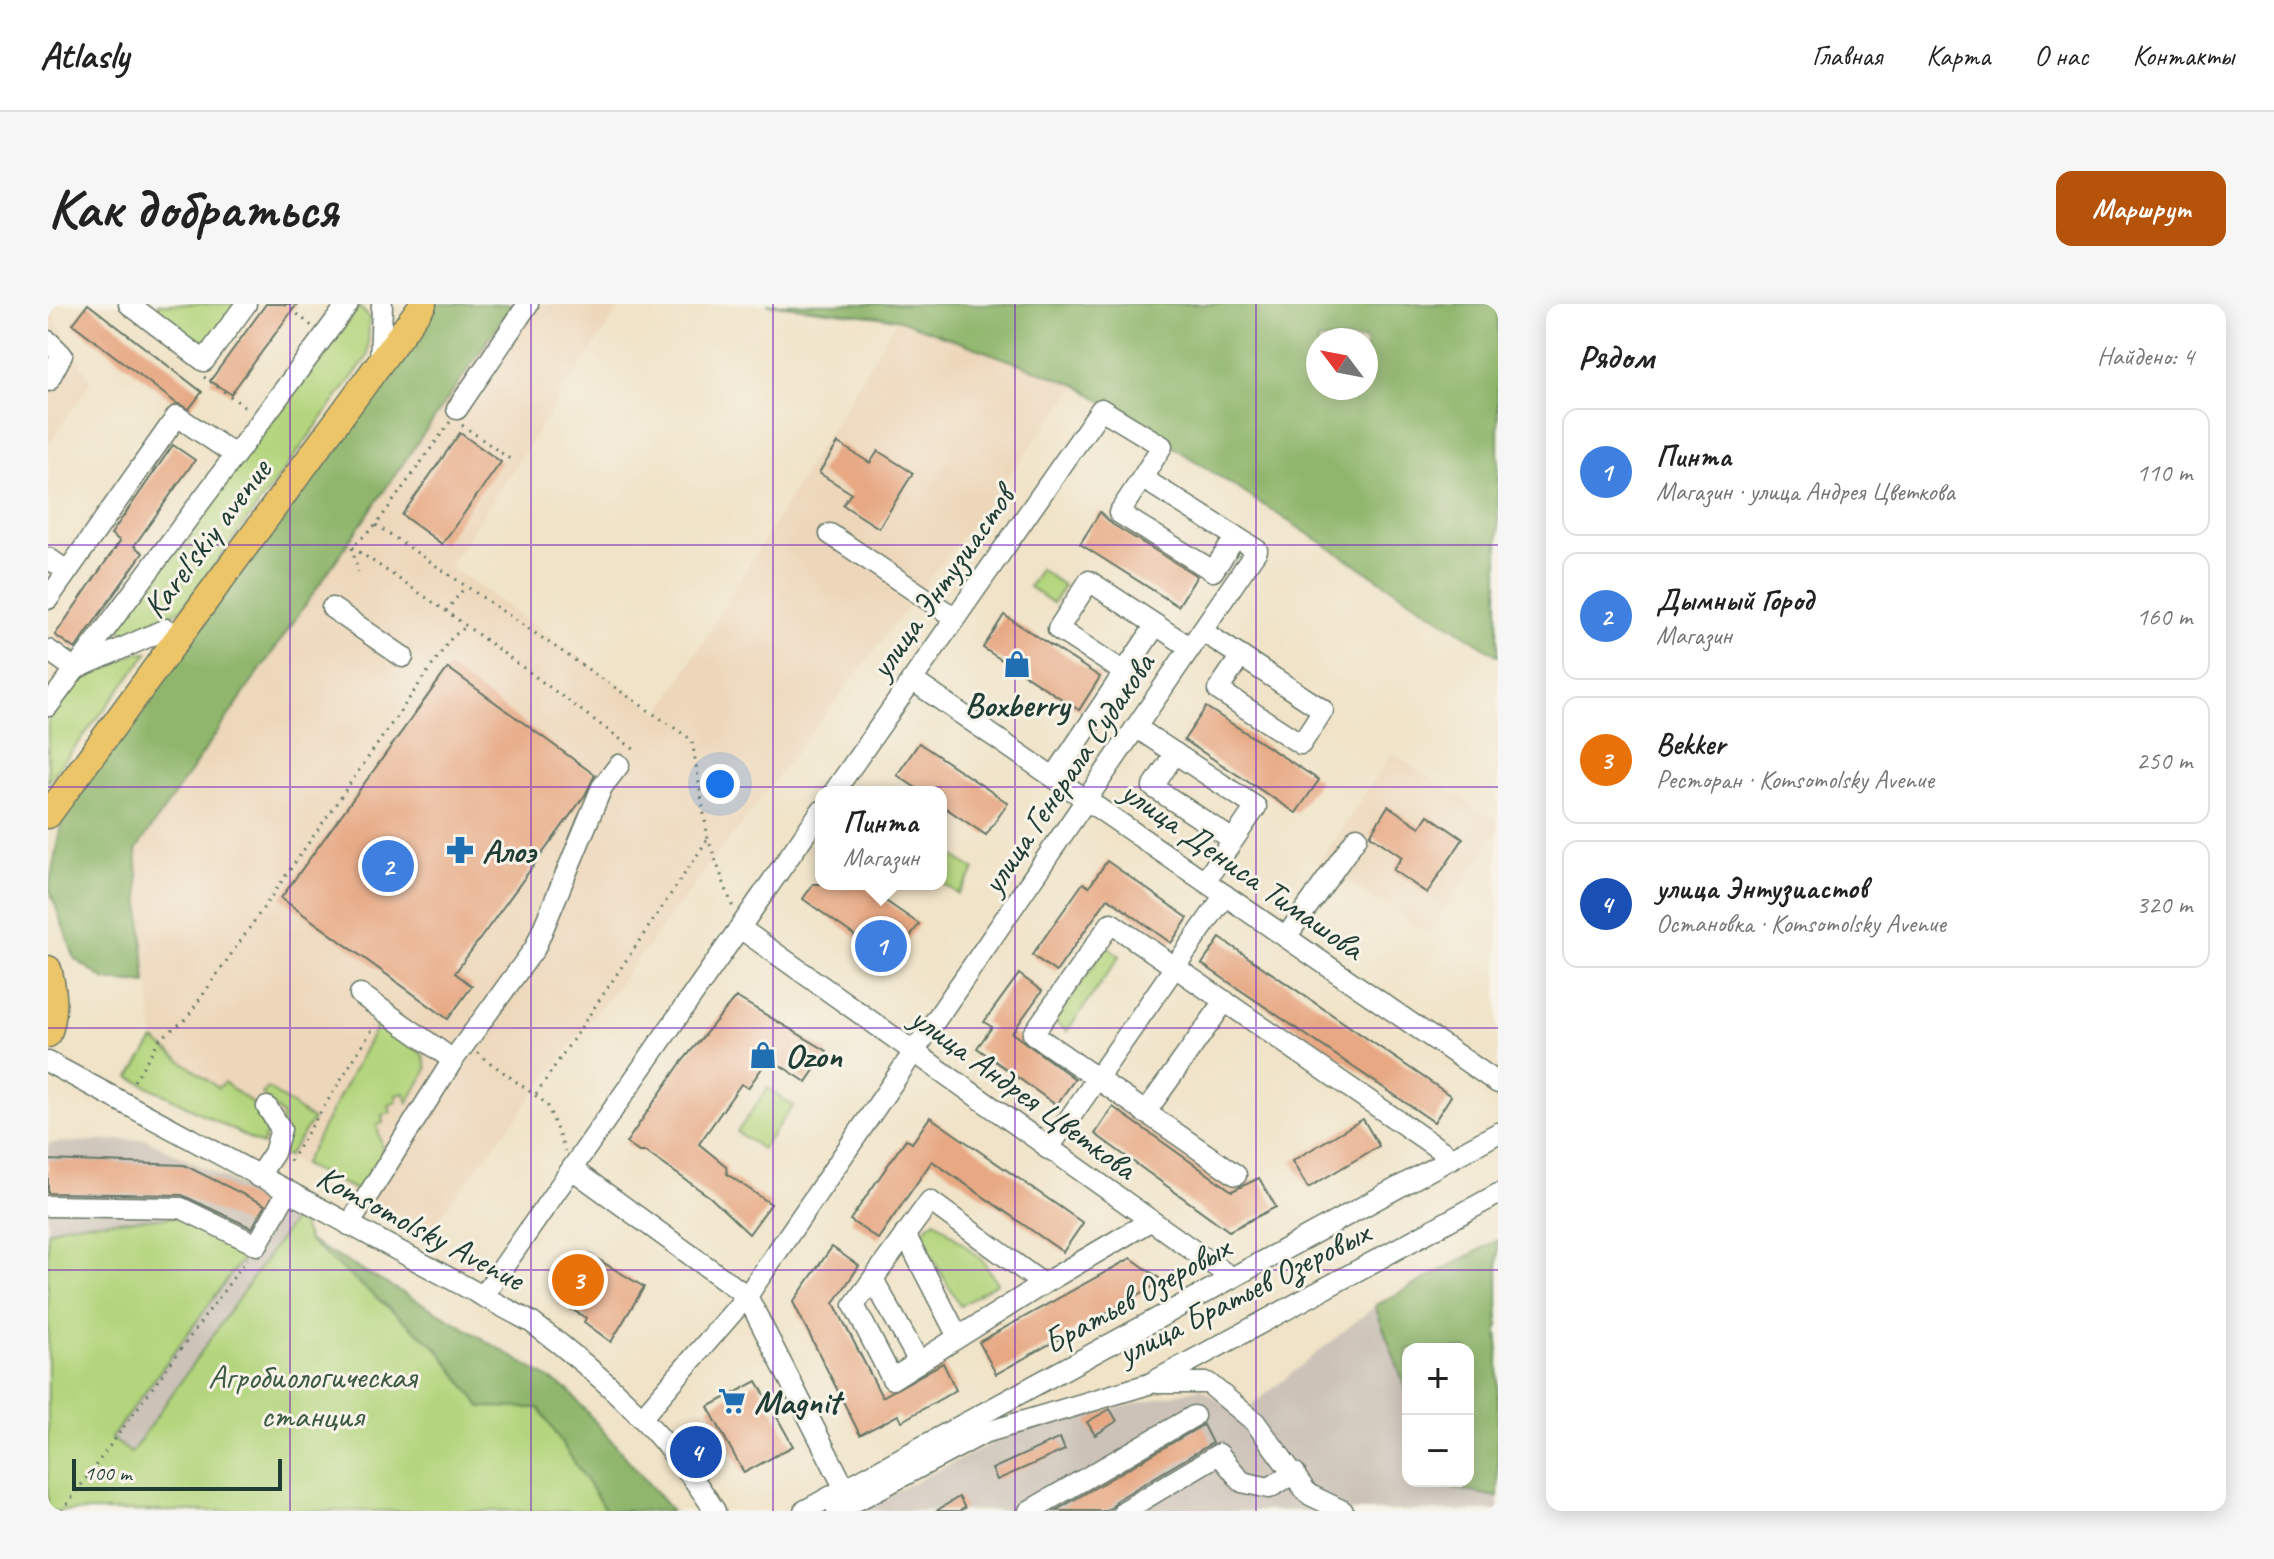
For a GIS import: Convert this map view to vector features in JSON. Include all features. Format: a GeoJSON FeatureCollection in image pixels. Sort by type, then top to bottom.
{"type":"FeatureCollection","features":[{"type":"Feature","properties":{"kind":"main road","name":"Karel'skiy avenue"},"geometry":{"type":"LineString","coordinates":[[48,815],[423,304]]}},
{"type":"Feature","properties":{"kind":"main road"},"geometry":{"type":"LineString","coordinates":[[48,969],[55,993],[48,1034]]}},
{"type":"Feature","properties":{"kind":"street"},"geometry":{"type":"LineString","coordinates":[[129,304],[204,361],[246,304]]}},
{"type":"Feature","properties":{"kind":"street"},"geometry":{"type":"LineString","coordinates":[[48,706],[348,304]]}},
{"type":"Feature","properties":{"kind":"street"},"geometry":{"type":"LineString","coordinates":[[380,365],[382,304]]}},
{"type":"Feature","properties":{"kind":"street"},"geometry":{"type":"LineString","coordinates":[[457,409],[528,304]]}},
{"type":"Feature","properties":{"kind":"street"},"geometry":{"type":"LineString","coordinates":[[48,341],[62,355],[48,381]]}},
{"type":"Feature","properties":{"kind":"street","name":"улица Энтузиастов"},"geometry":{"type":"LineString","coordinates":[[838,786],[1101,409],[1162,446],[1142,478]]}},
{"type":"Feature","properties":{"kind":"street"},"geometry":{"type":"LineString","coordinates":[[48,599],[177,416],[235,455]]}},
{"type":"Feature","properties":{"kind":"street"},"geometry":{"type":"LineString","coordinates":[[1142,478],[1236,537],[1213,571],[1119,513],[1142,478]]}},
{"type":"Feature","properties":{"kind":"street"},"geometry":{"type":"LineString","coordinates":[[830,534],[955,618]]}},
{"type":"Feature","properties":{"kind":"street","name":"улица Генерала Судакова"},"geometry":{"type":"LineString","coordinates":[[643,1416],[747,1296],[1088,801],[1257,550],[1236,537]]}},
{"type":"Feature","properties":{"kind":"street"},"geometry":{"type":"LineString","coordinates":[[48,558],[67,571]]}},
{"type":"Feature","properties":{"kind":"street"},"geometry":{"type":"LineString","coordinates":[[1124,672],[1058,629],[1089,581],[1156,625],[1241,656],[1323,710],[1301,744],[1218,690],[1241,656]]}},
{"type":"Feature","properties":{"kind":"street"},"geometry":{"type":"LineString","coordinates":[[332,608],[403,657]]}},
{"type":"Feature","properties":{"kind":"street"},"geometry":{"type":"LineString","coordinates":[[1054,777],[1156,625]]}},
{"type":"Feature","properties":{"kind":"street"},"geometry":{"type":"LineString","coordinates":[[75,669],[166,629],[179,634]]}},
{"type":"Feature","properties":{"kind":"street"},"geometry":{"type":"LineString","coordinates":[[48,650],[75,669]]}},
{"type":"Feature","properties":{"kind":"street","name":"улица Дениса Тимашова"},"geometry":{"type":"LineString","coordinates":[[912,680],[1498,1083]]}},
{"type":"Feature","properties":{"kind":"street"},"geometry":{"type":"LineString","coordinates":[[1137,728],[1256,807],[1205,881]]}},
{"type":"Feature","properties":{"kind":"street"},"geometry":{"type":"LineString","coordinates":[[1175,753],[1153,787],[1233,840]]}},
{"type":"Feature","properties":{"kind":"street"},"geometry":{"type":"LineString","coordinates":[[349,1225],[459,1052],[535,948],[602,787],[619,765]]}},
{"type":"Feature","properties":{"kind":"street"},"geometry":{"type":"LineString","coordinates":[[483,1296],[815,820]]}},
{"type":"Feature","properties":{"kind":"street"},"geometry":{"type":"LineString","coordinates":[[1286,937],[1357,837]]}},
{"type":"Feature","properties":{"kind":"street"},"geometry":{"type":"LineString","coordinates":[[1048,1149],[1225,895]]}},
{"type":"Feature","properties":{"kind":"street"},"geometry":{"type":"LineString","coordinates":[[1236,1175],[1033,1034],[1111,923],[1452,1158]]}},
{"type":"Feature","properties":{"kind":"street","name":"улица Андрея Цветкова"},"geometry":{"type":"LineString","coordinates":[[740,928],[1232,1278]]}},
{"type":"Feature","properties":{"kind":"street"},"geometry":{"type":"LineString","coordinates":[[360,994],[384,1012],[459,1052]]}},
{"type":"Feature","properties":{"kind":"street"},"geometry":{"type":"LineString","coordinates":[[1145,1113],[1225,1001]]}},
{"type":"Feature","properties":{"kind":"street","name":"Komsomolsky Avenue"},"geometry":{"type":"LineString","coordinates":[[48,1062],[531,1322],[573,1353],[643,1416],[684,1463],[715,1511]]}},
{"type":"Feature","properties":{"kind":"street"},"geometry":{"type":"LineString","coordinates":[[258,1177],[274,1153],[281,1129],[267,1107]]}},
{"type":"Feature","properties":{"kind":"street","name":"Братьев Озеровых"},"geometry":{"type":"LineString","coordinates":[[804,1511],[1498,1133]]}},
{"type":"Feature","properties":{"kind":"street"},"geometry":{"type":"LineString","coordinates":[[572,1169],[747,1296],[845,1489]]}},
{"type":"Feature","properties":{"kind":"street"},"geometry":{"type":"LineString","coordinates":[[48,1206],[181,1208],[257,1245],[287,1192]]}},
{"type":"Feature","properties":{"kind":"street","name":"улица Братьев Озеровых"},"geometry":{"type":"LineString","coordinates":[[837,1511],[984,1433],[1149,1384],[1498,1194]]}},
{"type":"Feature","properties":{"kind":"street"},"geometry":{"type":"LineString","coordinates":[[1043,1284],[930,1201],[854,1305],[892,1379],[1150,1221]]}},
{"type":"Feature","properties":{"kind":"street"},"geometry":{"type":"LineString","coordinates":[[905,1234],[958,1337]]}},
{"type":"Feature","properties":{"kind":"street"},"geometry":{"type":"LineString","coordinates":[[873,1279],[919,1362]]}},
{"type":"Feature","properties":{"kind":"street"},"geometry":{"type":"LineString","coordinates":[[1149,1384],[1208,1383],[1255,1422],[1308,1494],[1343,1511]]}},
{"type":"Feature","properties":{"kind":"street"},"geometry":{"type":"LineString","coordinates":[[1029,1511],[1194,1416]]}},
{"type":"Feature","properties":{"kind":"street"},"geometry":{"type":"LineString","coordinates":[[1124,1511],[1219,1454],[1242,1482],[1269,1488],[1295,1473]]}},
{"type":"Feature","properties":{"kind":"path"},"geometry":{"type":"LineString","coordinates":[[285,304],[324,335]]}},
{"type":"Feature","properties":{"kind":"path"},"geometry":{"type":"LineString","coordinates":[[204,361],[196,371],[262,419]]}},
{"type":"Feature","properties":{"kind":"path"},"geometry":{"type":"LineString","coordinates":[[352,547],[376,525],[452,419],[514,462]]}},
{"type":"Feature","properties":{"kind":"path"},"geometry":{"type":"LineString","coordinates":[[376,525],[692,740],[708,839],[740,928]]}},
{"type":"Feature","properties":{"kind":"path"},"geometry":{"type":"LineString","coordinates":[[352,547],[358,572]]}},
{"type":"Feature","properties":{"kind":"path"},"geometry":{"type":"LineString","coordinates":[[352,547],[467,626],[635,750]]}},
{"type":"Feature","properties":{"kind":"path"},"geometry":{"type":"LineString","coordinates":[[446,611],[466,586]]}},
{"type":"Feature","properties":{"kind":"path"},"geometry":{"type":"LineString","coordinates":[[134,1081],[160,1039],[186,1019],[452,637],[467,626]]}},
{"type":"Feature","properties":{"kind":"path"},"geometry":{"type":"LineString","coordinates":[[536,1094],[708,839]]}},
{"type":"Feature","properties":{"kind":"path"},"geometry":{"type":"LineString","coordinates":[[290,1161],[384,1012]]}},
{"type":"Feature","properties":{"kind":"path"},"geometry":{"type":"LineString","coordinates":[[459,1052],[536,1094],[547,1104],[572,1169]]}},
{"type":"Feature","properties":{"kind":"path"},"geometry":{"type":"LineString","coordinates":[[62,1511],[257,1245]]}},
{"type":"Feature","properties":{"kind":"shaded area"},"geometry":{"type":"Polygon","coordinates":[[[513,304],[622,304],[449,566],[660,713],[897,319],[1078,385],[429,1231],[130,1077],[154,1040],[136,850],[513,304]]]}},
{"type":"Feature","properties":{"kind":"shaded area"},"geometry":{"type":"Polygon","coordinates":[[[48,305],[91,381],[48,445],[48,305]]]}},
{"type":"Feature","properties":{"kind":"shaded area"},"geometry":{"type":"Polygon","coordinates":[[[1392,753],[1498,822],[1498,830],[1429,935],[1319,863],[1392,753]]]}},
{"type":"Feature","properties":{"kind":"shaded area"},"geometry":{"type":"Polygon","coordinates":[[[145,1139],[297,1214],[131,1454],[111,1438],[247,1251],[179,1217],[67,1224],[48,1232],[48,1143],[145,1139]]]}},
{"type":"Feature","properties":{"kind":"shaded area"},"geometry":{"type":"Polygon","coordinates":[[[1375,1306],[1402,1378],[1402,1487],[1442,1487],[1498,1497],[1498,1511],[856,1511],[1013,1433],[1201,1388],[1240,1415],[1375,1306]]]}},
{"type":"Feature","properties":{"kind":"green space"},"geometry":{"type":"Polygon","coordinates":[[[158,304],[239,304],[204,352],[159,318],[158,304]]]}},
{"type":"Feature","properties":{"kind":"green space"},"geometry":{"type":"Polygon","coordinates":[[[438,304],[513,304],[136,850],[146,983],[105,980],[75,959],[49,888],[63,813],[438,304]]]}},
{"type":"Feature","properties":{"kind":"green space"},"geometry":{"type":"Polygon","coordinates":[[[767,304],[1498,304],[1498,656],[1077,385],[897,319],[767,304]]]}},
{"type":"Feature","properties":{"kind":"green space"},"geometry":{"type":"Polygon","coordinates":[[[359,307],[369,317],[368,356],[182,609],[124,635],[118,623],[359,307]]]}},
{"type":"Feature","properties":{"kind":"green space"},"geometry":{"type":"Polygon","coordinates":[[[1040,569],[1064,586],[1053,603],[1029,587],[1040,569]]]}},
{"type":"Feature","properties":{"kind":"green space"},"geometry":{"type":"Polygon","coordinates":[[[137,653],[148,653],[48,782],[48,720],[86,672],[137,653]]]}},
{"type":"Feature","properties":{"kind":"green space"},"geometry":{"type":"Polygon","coordinates":[[[947,851],[975,870],[958,894],[947,886],[947,851]]]}},
{"type":"Feature","properties":{"kind":"green space"},"geometry":{"type":"Polygon","coordinates":[[[1107,946],[1120,956],[1067,1031],[1054,1022],[1107,946]]]}},
{"type":"Feature","properties":{"kind":"green space"},"geometry":{"type":"Polygon","coordinates":[[[379,1022],[423,1055],[427,1069],[408,1103],[405,1093],[396,1095],[397,1102],[389,1105],[391,1113],[382,1115],[383,1123],[377,1125],[386,1165],[360,1192],[303,1165],[379,1022]]]}},
{"type":"Feature","properties":{"kind":"green space"},"geometry":{"type":"Polygon","coordinates":[[[154,1040],[218,1088],[224,1082],[253,1104],[269,1126],[262,1145],[130,1077],[154,1040]]]}},
{"type":"Feature","properties":{"kind":"green space"},"geometry":{"type":"Polygon","coordinates":[[[268,1088],[313,1120],[287,1157],[280,1154],[282,1115],[262,1094],[268,1088]]]}},
{"type":"Feature","properties":{"kind":"green space"},"geometry":{"type":"Polygon","coordinates":[[[768,1088],[793,1106],[762,1149],[737,1132],[768,1088]]]}},
{"type":"Feature","properties":{"kind":"green space","name":"Агробиологическая станция"},"geometry":{"type":"Polygon","coordinates":[[[297,1214],[308,1240],[437,1348],[480,1406],[539,1408],[606,1511],[48,1511],[48,1232],[67,1224],[179,1217],[248,1251],[111,1438],[131,1453],[297,1214]]]}},
{"type":"Feature","properties":{"kind":"green space"},"geometry":{"type":"Polygon","coordinates":[[[935,1220],[982,1260],[997,1283],[960,1306],[919,1234],[935,1220]]]}},
{"type":"Feature","properties":{"kind":"green space"},"geometry":{"type":"Polygon","coordinates":[[[307,1240],[445,1316],[568,1390],[672,1511],[606,1511],[539,1408],[481,1407],[437,1348],[307,1240]]]}},
{"type":"Feature","properties":{"kind":"green space"},"geometry":{"type":"Polygon","coordinates":[[[1498,1240],[1498,1497],[1447,1487],[1474,1487],[1474,1343],[1402,1343],[1402,1378],[1375,1306],[1498,1240]]]}},
{"type":"Feature","properties":{"kind":"building"},"geometry":{"type":"Polygon","coordinates":[[[88,304],[202,392],[189,409],[176,403],[73,324],[88,304]]]}},
{"type":"Feature","properties":{"kind":"building"},"geometry":{"type":"Polygon","coordinates":[[[266,304],[297,304],[231,394],[210,381],[266,304]]]}},
{"type":"Feature","properties":{"kind":"building"},"geometry":{"type":"Polygon","coordinates":[[[460,433],[501,462],[442,544],[402,515],[460,433]]]}},
{"type":"Feature","properties":{"kind":"building"},"geometry":{"type":"Polygon","coordinates":[[[838,443],[870,463],[878,451],[913,473],[879,528],[843,505],[851,493],[819,473],[838,443]]]}},
{"type":"Feature","properties":{"kind":"building"},"geometry":{"type":"Polygon","coordinates":[[[173,445],[195,460],[134,546],[143,553],[75,649],[55,635],[120,541],[111,534],[173,445]]]}},
{"type":"Feature","properties":{"kind":"building"},"geometry":{"type":"Polygon","coordinates":[[[1100,512],[1112,524],[1197,576],[1178,606],[1080,544],[1100,512]]]}},
{"type":"Feature","properties":{"kind":"building"},"geometry":{"type":"Polygon","coordinates":[[[1004,615],[1100,677],[1079,710],[983,648],[1004,615]]]}},
{"type":"Feature","properties":{"kind":"building"},"geometry":{"type":"Polygon","coordinates":[[[448,668],[595,775],[585,795],[455,973],[472,986],[448,1019],[281,898],[448,668]]]}},
{"type":"Feature","properties":{"kind":"building"},"geometry":{"type":"Polygon","coordinates":[[[1206,707],[1319,780],[1296,813],[1184,740],[1206,707]]]}},
{"type":"Feature","properties":{"kind":"building"},"geometry":{"type":"Polygon","coordinates":[[[919,743],[1008,803],[986,835],[947,809],[947,786],[913,786],[897,775],[919,743]]]}},
{"type":"Feature","properties":{"kind":"building"},"geometry":{"type":"Polygon","coordinates":[[[1388,806],[1420,827],[1428,815],[1463,839],[1427,893],[1393,870],[1402,857],[1370,835],[1388,806]]]}},
{"type":"Feature","properties":{"kind":"building"},"geometry":{"type":"Polygon","coordinates":[[[1107,861],[1188,918],[1171,943],[1108,898],[1056,972],[1032,955],[1083,883],[1089,887],[1107,861]]]}},
{"type":"Feature","properties":{"kind":"building"},"geometry":{"type":"Polygon","coordinates":[[[813,884],[815,890],[870,890],[919,924],[892,962],[803,899],[813,884]]]}},
{"type":"Feature","properties":{"kind":"building"},"geometry":{"type":"Polygon","coordinates":[[[1220,938],[1451,1096],[1434,1122],[1202,964],[1220,938]]]}},
{"type":"Feature","properties":{"kind":"building"},"geometry":{"type":"Polygon","coordinates":[[[1019,974],[1042,991],[1012,1033],[1075,1079],[1056,1105],[977,1048],[992,1027],[984,1022],[1019,974]]]}},
{"type":"Feature","properties":{"kind":"building"},"geometry":{"type":"Polygon","coordinates":[[[736,997],[827,1051],[820,1068],[817,1066],[806,1082],[769,1058],[748,1088],[741,1084],[699,1144],[726,1166],[727,1174],[771,1204],[749,1234],[710,1197],[646,1152],[639,1152],[626,1143],[680,1064],[736,997]]]}},
{"type":"Feature","properties":{"kind":"building"},"geometry":{"type":"Polygon","coordinates":[[[1113,1107],[1232,1191],[1259,1178],[1276,1207],[1229,1231],[1095,1134],[1113,1107]]]}},
{"type":"Feature","properties":{"kind":"building"},"geometry":{"type":"Polygon","coordinates":[[[930,1117],[1083,1223],[1063,1252],[932,1161],[878,1239],[850,1220],[906,1139],[912,1143],[930,1117]]]}},
{"type":"Feature","properties":{"kind":"building"},"geometry":{"type":"Polygon","coordinates":[[[1363,1119],[1379,1146],[1308,1188],[1292,1161],[1363,1119]]]}},
{"type":"Feature","properties":{"kind":"building"},"geometry":{"type":"Polygon","coordinates":[[[48,1160],[184,1165],[265,1205],[252,1228],[182,1195],[48,1193],[48,1160]]]}},
{"type":"Feature","properties":{"kind":"building"},"geometry":{"type":"Polygon","coordinates":[[[832,1247],[859,1266],[834,1303],[882,1397],[943,1363],[956,1390],[902,1421],[898,1415],[860,1435],[793,1302],[832,1247]]]}},
{"type":"Feature","properties":{"kind":"building"},"geometry":{"type":"Polygon","coordinates":[[[589,1254],[644,1287],[611,1342],[584,1322],[586,1318],[559,1302],[589,1254]]]}},
{"type":"Feature","properties":{"kind":"building"},"geometry":{"type":"Polygon","coordinates":[[[1131,1258],[1163,1281],[996,1374],[979,1342],[1131,1258]]]}},
{"type":"Feature","properties":{"kind":"building"},"geometry":{"type":"Polygon","coordinates":[[[757,1381],[793,1446],[744,1473],[708,1407],[757,1381]]]}},
{"type":"Feature","properties":{"kind":"building"},"geometry":{"type":"Polygon","coordinates":[[[1110,1409],[1117,1421],[1095,1435],[1087,1422],[1110,1409]]]}},
{"type":"Feature","properties":{"kind":"building"},"geometry":{"type":"Polygon","coordinates":[[[1203,1425],[1212,1443],[1117,1500],[1106,1511],[1055,1511],[1203,1425]]]}},
{"type":"Feature","properties":{"kind":"building"},"geometry":{"type":"Polygon","coordinates":[[[1060,1438],[1065,1450],[997,1480],[992,1469],[1060,1438]]]}},
{"type":"Feature","properties":{"kind":"building"},"geometry":{"type":"Polygon","coordinates":[[[959,1497],[965,1508],[936,1511],[959,1497]]]}},
{"type":"Feature","properties":{"kind":"place","name":"Boxberry"},"geometry":{"type":"Point","coordinates":[1017,664]}},
{"type":"Feature","properties":{"kind":"place","name":"Алоэ"},"geometry":{"type":"Point","coordinates":[460,850]}},
{"type":"Feature","properties":{"kind":"place","name":"Дымный Город"},"geometry":{"type":"Point","coordinates":[388,866]}},
{"type":"Feature","properties":{"kind":"place","name":"Пинта"},"geometry":{"type":"Point","coordinates":[881,946]}},
{"type":"Feature","properties":{"kind":"place","name":"Ozon"},"geometry":{"type":"Point","coordinates":[763,1055]}},
{"type":"Feature","properties":{"kind":"place","name":"Bekker"},"geometry":{"type":"Point","coordinates":[578,1280]}},
{"type":"Feature","properties":{"kind":"place","name":"Magnit"},"geometry":{"type":"Point","coordinates":[732,1401]}},
{"type":"Feature","properties":{"kind":"place","name":"улица Энтузиастов"},"geometry":{"type":"Point","coordinates":[696,1452]}}]}
